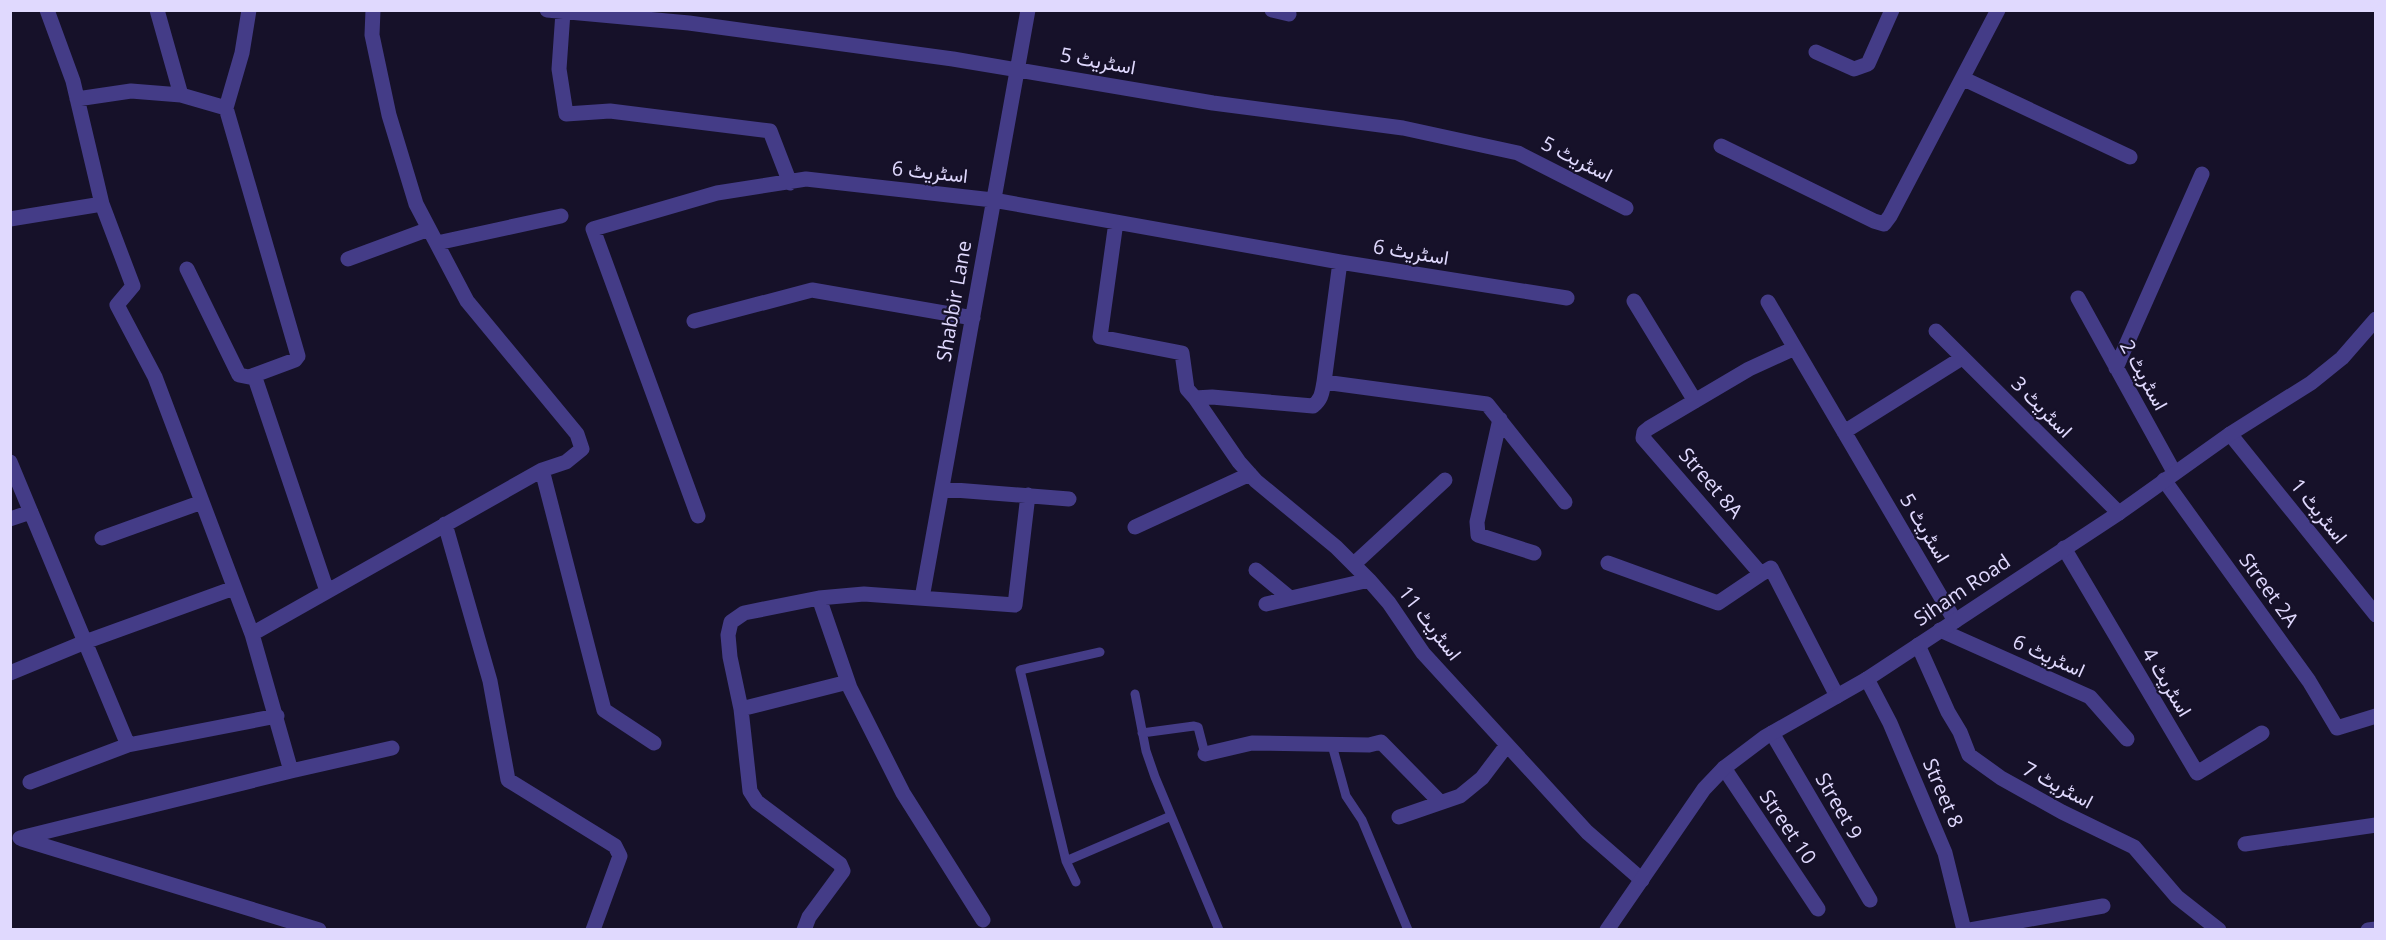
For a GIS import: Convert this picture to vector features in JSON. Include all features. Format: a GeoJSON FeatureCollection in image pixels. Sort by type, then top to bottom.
{"type":"FeatureCollection","features":[{"type":"Feature","properties":{"kind":"street"},"geometry":{"type":"LineString","coordinates":[[47,10],[73,81],[102,204],[133,286],[117,304],[155,377],[252,634],[291,771]]}},
{"type":"Feature","properties":{"kind":"street"},"geometry":{"type":"LineString","coordinates":[[157,10],[181,95]]}},
{"type":"Feature","properties":{"kind":"street"},"geometry":{"type":"LineString","coordinates":[[187,269],[239,375],[249,377],[295,360],[298,356],[226,108],[242,53],[249,10]]}},
{"type":"Feature","properties":{"kind":"street"},"geometry":{"type":"LineString","coordinates":[[252,634],[542,470],[566,462],[582,448],[577,434],[467,301],[416,204],[389,116],[372,35],[373,10]]}},
{"type":"Feature","properties":{"kind":"street","name":"اسٹریٹ 5"},"geometry":{"type":"LineString","coordinates":[[547,10],[689,23],[1019,69],[1212,103],[1402,128],[1518,153],[1626,208]]}},
{"type":"Feature","properties":{"kind":"street","name":"Shabbir Lane"},"geometry":{"type":"LineString","coordinates":[[922,598],[1028,10]]}},
{"type":"Feature","properties":{"kind":"street"},"geometry":{"type":"LineString","coordinates":[[1272,10],[1289,14]]}},
{"type":"Feature","properties":{"kind":"street"},"geometry":{"type":"LineString","coordinates":[[1816,52],[1854,69],[1868,64],[1892,10]]}},
{"type":"Feature","properties":{"kind":"street"},"geometry":{"type":"LineString","coordinates":[[1721,146],[1884,224],[1964,79],[1998,10]]}},
{"type":"Feature","properties":{"kind":"street"},"geometry":{"type":"LineString","coordinates":[[563,12],[559,69],[566,114],[610,111],[770,131],[790,183]]}},
{"type":"Feature","properties":{"kind":"street"},"geometry":{"type":"LineString","coordinates":[[1964,79],[2130,158]]}},
{"type":"Feature","properties":{"kind":"street"},"geometry":{"type":"LineString","coordinates":[[77,99],[131,91],[181,95],[226,108]]}},
{"type":"Feature","properties":{"kind":"street"},"geometry":{"type":"LineString","coordinates":[[2116,368],[2202,174]]}},
{"type":"Feature","properties":{"kind":"street","name":"اسٹریٹ 6"},"geometry":{"type":"LineString","coordinates":[[698,516],[593,229],[717,193],[806,179],[993,200],[1340,262],[1567,298]]}},
{"type":"Feature","properties":{"kind":"street"},"geometry":{"type":"LineString","coordinates":[[10,219],[102,204]]}},
{"type":"Feature","properties":{"kind":"street"},"geometry":{"type":"LineString","coordinates":[[436,243],[561,216]]}},
{"type":"Feature","properties":{"kind":"street","name":"اسٹریٹ 11"},"geometry":{"type":"LineString","coordinates":[[1116,222],[1100,337],[1182,353],[1187,389],[1199,397],[1239,462],[1369,579],[1424,653],[1507,745],[1587,832],[1642,880]]}},
{"type":"Feature","properties":{"kind":"street"},"geometry":{"type":"LineString","coordinates":[[348,258],[429,230]]}},
{"type":"Feature","properties":{"kind":"street"},"geometry":{"type":"LineString","coordinates":[[1199,397],[1313,406],[1321,398],[1324,382],[1340,262]]}},
{"type":"Feature","properties":{"kind":"street"},"geometry":{"type":"LineString","coordinates":[[694,321],[812,290],[973,318]]}},
{"type":"Feature","properties":{"kind":"street","name":"اسٹریٹ 2"},"geometry":{"type":"LineString","coordinates":[[2078,298],[2116,368],[2169,476]]}},
{"type":"Feature","properties":{"kind":"street"},"geometry":{"type":"LineString","coordinates":[[1634,302],[1695,401]]}},
{"type":"Feature","properties":{"kind":"street","name":"اسٹریٹ 5"},"geometry":{"type":"LineString","coordinates":[[1767,302],[1955,621]]}},
{"type":"Feature","properties":{"kind":"street","name":"Siham Road"},"geometry":{"type":"LineString","coordinates":[[1607,930],[1704,789],[1724,768],[1772,733],[1867,679],[2119,513],[2230,434],[2319,377],[2342,358],[2376,319]]}},
{"type":"Feature","properties":{"kind":"street","name":"اسٹریٹ 3"},"geometry":{"type":"LineString","coordinates":[[1936,332],[2119,513]]}},
{"type":"Feature","properties":{"kind":"street","name":"Street 8A"},"geometry":{"type":"LineString","coordinates":[[1795,348],[1749,369],[1649,428],[1644,432],[1643,438],[1761,574],[1771,568],[1837,696]]}},
{"type":"Feature","properties":{"kind":"street"},"geometry":{"type":"LineString","coordinates":[[1844,432],[1962,358]]}},
{"type":"Feature","properties":{"kind":"street"},"geometry":{"type":"LineString","coordinates":[[254,375],[327,591]]}},
{"type":"Feature","properties":{"kind":"street"},"geometry":{"type":"LineString","coordinates":[[1324,382],[1487,404],[1565,502]]}},
{"type":"Feature","properties":{"kind":"street"},"geometry":{"type":"LineString","coordinates":[[1500,418],[1477,522],[1478,535],[1534,553]]}},
{"type":"Feature","properties":{"kind":"street","name":"اسٹریٹ 1"},"geometry":{"type":"LineString","coordinates":[[2230,434],[2376,615]]}},
{"type":"Feature","properties":{"kind":"street"},"geometry":{"type":"LineString","coordinates":[[10,462],[128,745]]}},
{"type":"Feature","properties":{"kind":"street"},"geometry":{"type":"LineString","coordinates":[[542,470],[604,710],[654,743]]}},
{"type":"Feature","properties":{"kind":"street"},"geometry":{"type":"LineString","coordinates":[[1135,527],[1250,474]]}},
{"type":"Feature","properties":{"kind":"street","name":"Street 2A"},"geometry":{"type":"LineString","coordinates":[[2169,476],[2309,681],[2337,728],[2376,716]]}},
{"type":"Feature","properties":{"kind":"street"},"geometry":{"type":"LineString","coordinates":[[1354,564],[1445,480]]}},
{"type":"Feature","properties":{"kind":"street"},"geometry":{"type":"LineString","coordinates":[[942,489],[1069,500]]}},
{"type":"Feature","properties":{"kind":"street"},"geometry":{"type":"LineString","coordinates":[[804,930],[809,917],[843,871],[840,864],[757,802],[750,791],[741,709],[730,657],[728,634],[731,622],[744,614],[819,598],[864,594],[1015,605],[1028,495]]}},
{"type":"Feature","properties":{"kind":"street"},"geometry":{"type":"LineString","coordinates":[[102,538],[202,502]]}},
{"type":"Feature","properties":{"kind":"street"},"geometry":{"type":"LineString","coordinates":[[10,519],[31,512]]}},
{"type":"Feature","properties":{"kind":"street"},"geometry":{"type":"LineString","coordinates":[[445,524],[489,681],[508,780],[620,851],[593,930]]}},
{"type":"Feature","properties":{"kind":"street","name":"اسٹریٹ 4"},"geometry":{"type":"LineString","coordinates":[[2064,548],[2197,773],[2262,733]]}},
{"type":"Feature","properties":{"kind":"street"},"geometry":{"type":"LineString","coordinates":[[1608,563],[1718,603],[1761,574]]}},
{"type":"Feature","properties":{"kind":"street"},"geometry":{"type":"LineString","coordinates":[[1256,570],[1290,598]]}},
{"type":"Feature","properties":{"kind":"street"},"geometry":{"type":"LineString","coordinates":[[1266,604],[1369,579]]}},
{"type":"Feature","properties":{"kind":"street"},"geometry":{"type":"LineString","coordinates":[[10,673],[86,642],[234,588]]}},
{"type":"Feature","properties":{"kind":"street"},"geometry":{"type":"LineString","coordinates":[[819,598],[848,682],[903,793],[983,920]]}},
{"type":"Feature","properties":{"kind":"street","name":"اسٹریٹ 6"},"geometry":{"type":"LineString","coordinates":[[1940,630],[2090,697],[2127,739]]}},
{"type":"Feature","properties":{"kind":"street","name":"اسٹریٹ 7"},"geometry":{"type":"LineString","coordinates":[[1918,645],[1969,755],[2021,789],[2134,847],[2177,897],[2218,930]]}},
{"type":"Feature","properties":{"kind":"street","name":"Street 8"},"geometry":{"type":"LineString","coordinates":[[1867,679],[1890,723],[1945,853],[1962,928]]}},
{"type":"Feature","properties":{"kind":"street"},"geometry":{"type":"LineString","coordinates":[[741,709],[848,682]]}},
{"type":"Feature","properties":{"kind":"street"},"geometry":{"type":"LineString","coordinates":[[30,782],[128,745],[277,716]]}},
{"type":"Feature","properties":{"kind":"street","name":"Street 9"},"geometry":{"type":"LineString","coordinates":[[1772,733],[1870,900]]}},
{"type":"Feature","properties":{"kind":"street"},"geometry":{"type":"LineString","coordinates":[[1204,754],[1252,743],[1369,745],[1381,742],[1440,801]]}},
{"type":"Feature","properties":{"kind":"street"},"geometry":{"type":"LineString","coordinates":[[1399,817],[1460,796],[1482,778],[1507,745]]}},
{"type":"Feature","properties":{"kind":"street"},"geometry":{"type":"LineString","coordinates":[[15,837],[392,748]]}},
{"type":"Feature","properties":{"kind":"street","name":"Street 10"},"geometry":{"type":"LineString","coordinates":[[1724,768],[1818,909]]}},
{"type":"Feature","properties":{"kind":"street"},"geometry":{"type":"LineString","coordinates":[[2246,844],[2376,825]]}},
{"type":"Feature","properties":{"kind":"street"},"geometry":{"type":"LineString","coordinates":[[15,837],[319,930]]}},
{"type":"Feature","properties":{"kind":"street"},"geometry":{"type":"LineString","coordinates":[[1962,928],[2103,906]]}},
{"type":"Feature","properties":{"kind":"street"},"geometry":{"type":"LineString","coordinates":[[2368,930],[2376,929]]}},
{"type":"Feature","properties":{"kind":"lane"},"geometry":{"type":"LineString","coordinates":[[1076,882],[1066,861],[1020,670],[1100,652]]}},
{"type":"Feature","properties":{"kind":"lane"},"geometry":{"type":"LineString","coordinates":[[1135,694],[1142,733],[1155,777],[1219,930]]}},
{"type":"Feature","properties":{"kind":"lane"},"geometry":{"type":"LineString","coordinates":[[1142,733],[1194,726],[1198,728],[1204,754]]}},
{"type":"Feature","properties":{"kind":"lane"},"geometry":{"type":"LineString","coordinates":[[1332,745],[1346,796],[1362,820],[1408,930]]}},
{"type":"Feature","properties":{"kind":"lane"},"geometry":{"type":"LineString","coordinates":[[1066,861],[1171,816]]}}]}
